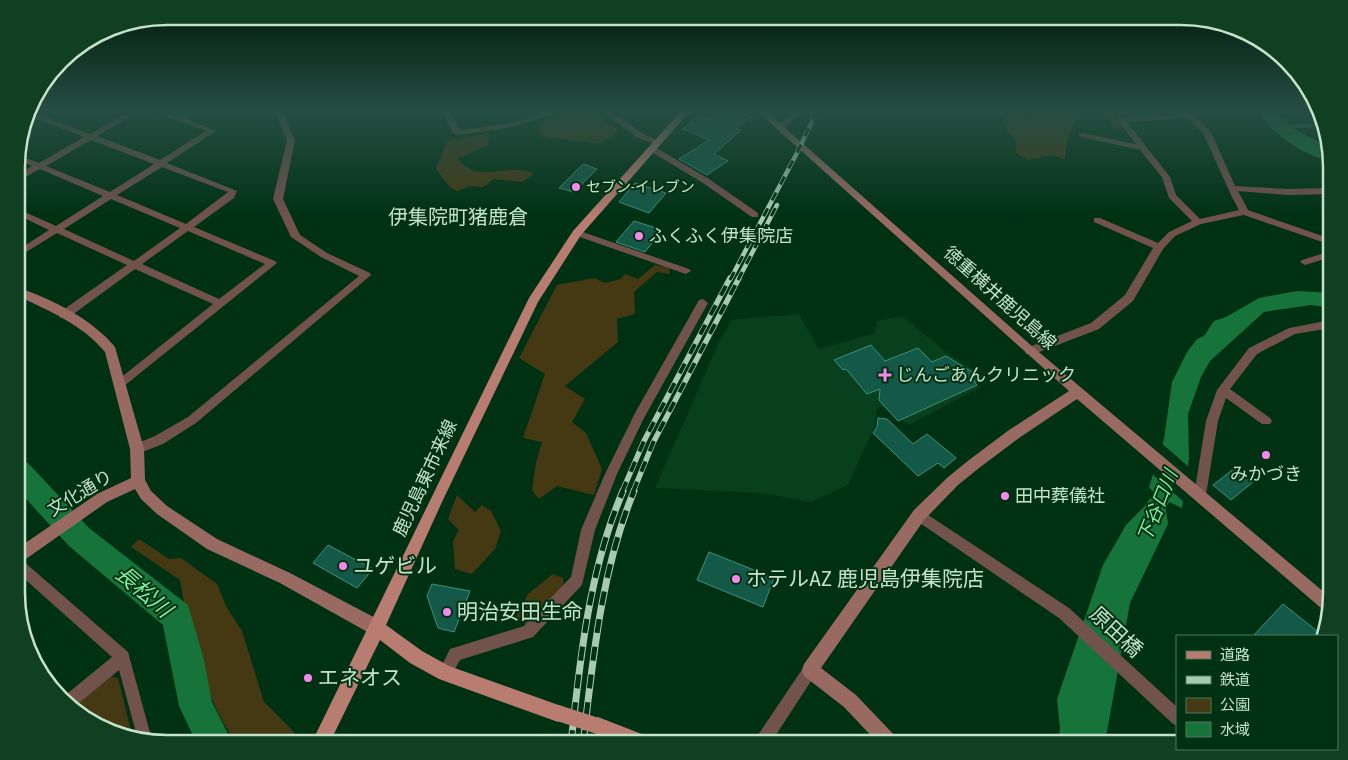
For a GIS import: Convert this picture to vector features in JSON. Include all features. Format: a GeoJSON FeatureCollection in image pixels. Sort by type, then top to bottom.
{"type":"FeatureCollection","features":[{"type":"Feature","properties":{"kind":"main road","name":"鹿児島東市来線"},"geometry":{"type":"LineString","coordinates":[[324,735],[533,301],[577,233],[655,146]]}},
{"type":"Feature","properties":{"kind":"main road"},"geometry":{"type":"LineString","coordinates":[[377,628],[416,657],[446,673],[622,735]]}},
{"type":"Feature","properties":{"kind":"street"},"geometry":{"type":"LineString","coordinates":[[25,174],[73,146]]}},
{"type":"Feature","properties":{"kind":"street"},"geometry":{"type":"LineString","coordinates":[[64,314],[231,196],[232,191],[115,146]]}},
{"type":"Feature","properties":{"kind":"street"},"geometry":{"type":"LineString","coordinates":[[25,250],[188,146]]}},
{"type":"Feature","properties":{"kind":"street"},"geometry":{"type":"LineString","coordinates":[[137,449],[160,440],[192,420],[366,275],[324,255],[296,237],[278,199],[290,146]]}},
{"type":"Feature","properties":{"kind":"street"},"geometry":{"type":"LineString","coordinates":[[656,146],[754,215]]}},
{"type":"Feature","properties":{"kind":"street","name":"徳重横井鹿児島線"},"geometry":{"type":"LineString","coordinates":[[803,146],[1030,351],[1323,601]]}},
{"type":"Feature","properties":{"kind":"street"},"geometry":{"type":"LineString","coordinates":[[1136,146],[1143,148],[1166,177],[1172,196],[1198,222]]}},
{"type":"Feature","properties":{"kind":"street"},"geometry":{"type":"LineString","coordinates":[[1213,146],[1232,188],[1246,212]]}},
{"type":"Feature","properties":{"kind":"street"},"geometry":{"type":"LineString","coordinates":[[25,160],[272,263],[120,383]]}},
{"type":"Feature","properties":{"kind":"street"},"geometry":{"type":"LineString","coordinates":[[1232,188],[1288,192],[1323,192]]}},
{"type":"Feature","properties":{"kind":"street"},"geometry":{"type":"LineString","coordinates":[[1030,351],[1095,326],[1128,298],[1159,247],[1172,234],[1198,222],[1246,212],[1323,239]]}},
{"type":"Feature","properties":{"kind":"street"},"geometry":{"type":"LineString","coordinates":[[25,215],[221,304]]}},
{"type":"Feature","properties":{"kind":"street"},"geometry":{"type":"LineString","coordinates":[[1097,220],[1159,247]]}},
{"type":"Feature","properties":{"kind":"street"},"geometry":{"type":"LineString","coordinates":[[577,233],[686,272]]}},
{"type":"Feature","properties":{"kind":"street"},"geometry":{"type":"LineString","coordinates":[[1305,262],[1323,256]]}},
{"type":"Feature","properties":{"kind":"street"},"geometry":{"type":"LineString","coordinates":[[25,295],[85,326],[103,340],[110,350],[137,449],[138,481],[146,495],[162,510],[212,544],[285,578],[377,628]]}},
{"type":"Feature","properties":{"kind":"street"},"geometry":{"type":"LineString","coordinates":[[446,673],[455,654],[528,632],[577,580],[588,530],[611,474],[639,416],[703,303]]}},
{"type":"Feature","properties":{"kind":"street"},"geometry":{"type":"LineString","coordinates":[[1197,492],[1212,421],[1223,390],[1253,350],[1293,331],[1323,325]]}},
{"type":"Feature","properties":{"kind":"street"},"geometry":{"type":"LineString","coordinates":[[1223,390],[1266,421]]}},
{"type":"Feature","properties":{"kind":"street"},"geometry":{"type":"LineString","coordinates":[[766,735],[919,515],[960,475],[1014,434],[1078,392]]}},
{"type":"Feature","properties":{"kind":"street","name":"文化通り"},"geometry":{"type":"LineString","coordinates":[[25,553],[84,509],[138,481]]}},
{"type":"Feature","properties":{"kind":"street","name":"原田橋"},"geometry":{"type":"LineString","coordinates":[[919,515],[1071,619],[1176,717]]}},
{"type":"Feature","properties":{"kind":"street"},"geometry":{"type":"LineString","coordinates":[[25,565],[123,657],[145,733]]}},
{"type":"Feature","properties":{"kind":"street"},"geometry":{"type":"LineString","coordinates":[[73,698],[123,657]]}},
{"type":"Feature","properties":{"kind":"street"},"geometry":{"type":"LineString","coordinates":[[810,670],[850,702],[882,735]]}},
{"type":"Feature","properties":{"kind":"shaded area"},"geometry":{"type":"Polygon","coordinates":[[[799,314],[819,349],[875,333],[877,321],[902,316],[950,355],[987,378],[977,383],[981,387],[909,425],[880,406],[876,411],[875,426],[848,485],[811,502],[761,493],[655,488],[718,344],[731,320],[799,314]]]}},
{"type":"Feature","properties":{"kind":"green space"},"geometry":{"type":"Polygon","coordinates":[[[445,146],[485,146],[457,159],[468,168],[478,171],[519,170],[534,174],[522,182],[494,179],[483,187],[470,186],[457,191],[450,187],[436,169],[445,146]]]}},
{"type":"Feature","properties":{"kind":"green space"},"geometry":{"type":"Polygon","coordinates":[[[1016,146],[1067,146],[1065,159],[1052,155],[1028,160],[1016,153],[1016,146]]]}},
{"type":"Feature","properties":{"kind":"green space"},"geometry":{"type":"Polygon","coordinates":[[[655,265],[669,268],[670,274],[657,272],[634,292],[635,314],[617,319],[618,342],[565,386],[585,399],[572,422],[586,433],[602,469],[594,495],[557,486],[539,499],[532,490],[536,463],[542,442],[523,438],[545,374],[519,358],[557,285],[594,278],[605,283],[621,279],[625,274],[638,279],[655,265]]]}},
{"type":"Feature","properties":{"kind":"green space"},"geometry":{"type":"Polygon","coordinates":[[[457,495],[475,512],[482,505],[491,511],[501,531],[495,549],[472,574],[455,569],[453,541],[459,530],[448,519],[457,495]]]}},
{"type":"Feature","properties":{"kind":"green space"},"geometry":{"type":"Polygon","coordinates":[[[139,539],[169,559],[181,558],[217,584],[227,608],[242,631],[264,702],[295,733],[294,735],[232,735],[207,687],[188,622],[180,580],[131,547],[139,539]]]}},
{"type":"Feature","properties":{"kind":"green space"},"geometry":{"type":"Polygon","coordinates":[[[553,574],[563,578],[564,586],[526,625],[516,617],[528,594],[553,574]]]}},
{"type":"Feature","properties":{"kind":"green space"},"geometry":{"type":"Polygon","coordinates":[[[110,676],[118,678],[131,730],[96,716],[78,703],[110,676]]]}},
{"type":"Feature","properties":{"kind":"water"},"geometry":{"type":"Polygon","coordinates":[[[1297,291],[1323,293],[1323,307],[1311,305],[1264,312],[1210,361],[1201,377],[1188,414],[1189,459],[1182,508],[1169,502],[1166,510],[1168,524],[1130,603],[1106,735],[1059,735],[1057,699],[1103,565],[1126,525],[1144,507],[1154,493],[1149,487],[1164,439],[1172,382],[1187,352],[1197,339],[1204,336],[1214,321],[1226,317],[1259,298],[1297,291]]]}},
{"type":"Feature","properties":{"kind":"pier"},"geometry":{"type":"Polygon","coordinates":[[[1160,442],[1190,468],[1185,503],[1150,472],[1160,442]]]}},
{"type":"Feature","properties":{"kind":"building"},"geometry":{"type":"Polygon","coordinates":[[[699,146],[722,146],[714,154],[728,161],[707,175],[679,159],[699,146]]]}},
{"type":"Feature","properties":{"kind":"building"},"geometry":{"type":"Polygon","coordinates":[[[583,164],[597,169],[574,192],[559,188],[583,164]]]}},
{"type":"Feature","properties":{"kind":"building"},"geometry":{"type":"Polygon","coordinates":[[[635,183],[666,193],[649,213],[619,202],[635,183]]]}},
{"type":"Feature","properties":{"kind":"building","name":"ふくふく伊集院店"},"geometry":{"type":"Polygon","coordinates":[[[634,221],[662,230],[645,252],[616,242],[634,221]]]}},
{"type":"Feature","properties":{"kind":"building"},"geometry":{"type":"Polygon","coordinates":[[[871,345],[885,361],[918,348],[932,362],[946,356],[982,378],[974,382],[977,385],[898,421],[879,400],[880,389],[867,394],[846,369],[843,370],[834,360],[871,345]]]}},
{"type":"Feature","properties":{"kind":"building"},"geometry":{"type":"Polygon","coordinates":[[[878,418],[887,419],[913,444],[927,434],[956,458],[944,468],[938,463],[918,476],[873,433],[877,427],[878,418]]]}},
{"type":"Feature","properties":{"kind":"building"},"geometry":{"type":"Polygon","coordinates":[[[1235,468],[1253,482],[1231,500],[1213,485],[1235,468]]]}},
{"type":"Feature","properties":{"kind":"building","name":"ユゲビル"},"geometry":{"type":"Polygon","coordinates":[[[328,545],[373,569],[357,588],[313,563],[328,545]]]}},
{"type":"Feature","properties":{"kind":"building","name":"ホテルAZ 鹿児島伊集院店"},"geometry":{"type":"Polygon","coordinates":[[[709,552],[774,578],[763,607],[697,580],[709,552]]]}},
{"type":"Feature","properties":{"kind":"building","name":"明治安田生命"},"geometry":{"type":"Polygon","coordinates":[[[432,584],[470,591],[454,632],[438,628],[427,596],[432,584]]]}},
{"type":"Feature","properties":{"kind":"building"},"geometry":{"type":"Polygon","coordinates":[[[1283,604],[1317,631],[1316,635],[1254,635],[1283,604]]]}},
{"type":"Feature","properties":{"kind":"waterway","name":"下谷口川"},"geometry":{"type":"LineString","coordinates":[[1312,146],[1322,151]]}},
{"type":"Feature","properties":{"kind":"waterway","name":"長松川"},"geometry":{"type":"LineString","coordinates":[[25,479],[79,537],[177,616],[188,660],[196,706],[211,735]]}},
{"type":"Feature","properties":{"kind":"railway"},"geometry":{"type":"LineString","coordinates":[[730,280],[800,146]]}},
{"type":"Feature","properties":{"kind":"railway"},"geometry":{"type":"LineString","coordinates":[[738,280],[777,205]]}},
{"type":"Feature","properties":{"kind":"railway"},"geometry":{"type":"LineString","coordinates":[[622,492],[644,441],[730,278]]}},
{"type":"Feature","properties":{"kind":"railway"},"geometry":{"type":"LineString","coordinates":[[633,492],[653,443],[739,278]]}},
{"type":"Feature","properties":{"kind":"railway"},"geometry":{"type":"LineString","coordinates":[[572,735],[582,647],[594,583],[611,521],[623,491]]}},
{"type":"Feature","properties":{"kind":"railway"},"geometry":{"type":"LineString","coordinates":[[584,735],[595,647],[606,584],[623,521],[634,491]]}},
{"type":"Feature","properties":{"kind":"place","name":"セブン-イレブン"},"geometry":{"type":"Point","coordinates":[576,187]}},
{"type":"Feature","properties":{"kind":"place","name":"ふくふく伊集院店"},"geometry":{"type":"Point","coordinates":[639,236]}},
{"type":"Feature","properties":{"kind":"place","name":"じんごあんクリニック"},"geometry":{"type":"Point","coordinates":[885,375]}},
{"type":"Feature","properties":{"kind":"place","name":"みかづき"},"geometry":{"type":"Point","coordinates":[1266,455]}},
{"type":"Feature","properties":{"kind":"place","name":"田中葬儀社"},"geometry":{"type":"Point","coordinates":[1005,496]}},
{"type":"Feature","properties":{"kind":"place","name":"ユゲビル"},"geometry":{"type":"Point","coordinates":[343,566]}},
{"type":"Feature","properties":{"kind":"place","name":"ホテルAZ 鹿児島伊集院店"},"geometry":{"type":"Point","coordinates":[736,579]}},
{"type":"Feature","properties":{"kind":"place","name":"明治安田生命"},"geometry":{"type":"Point","coordinates":[447,612]}},
{"type":"Feature","properties":{"kind":"place","name":"エネオス"},"geometry":{"type":"Point","coordinates":[308,678]}},
{"type":"Feature","properties":{"kind":"district","name":"伊集院町猪鹿倉"},"geometry":{"type":"Point","coordinates":[458,217]}}]}
